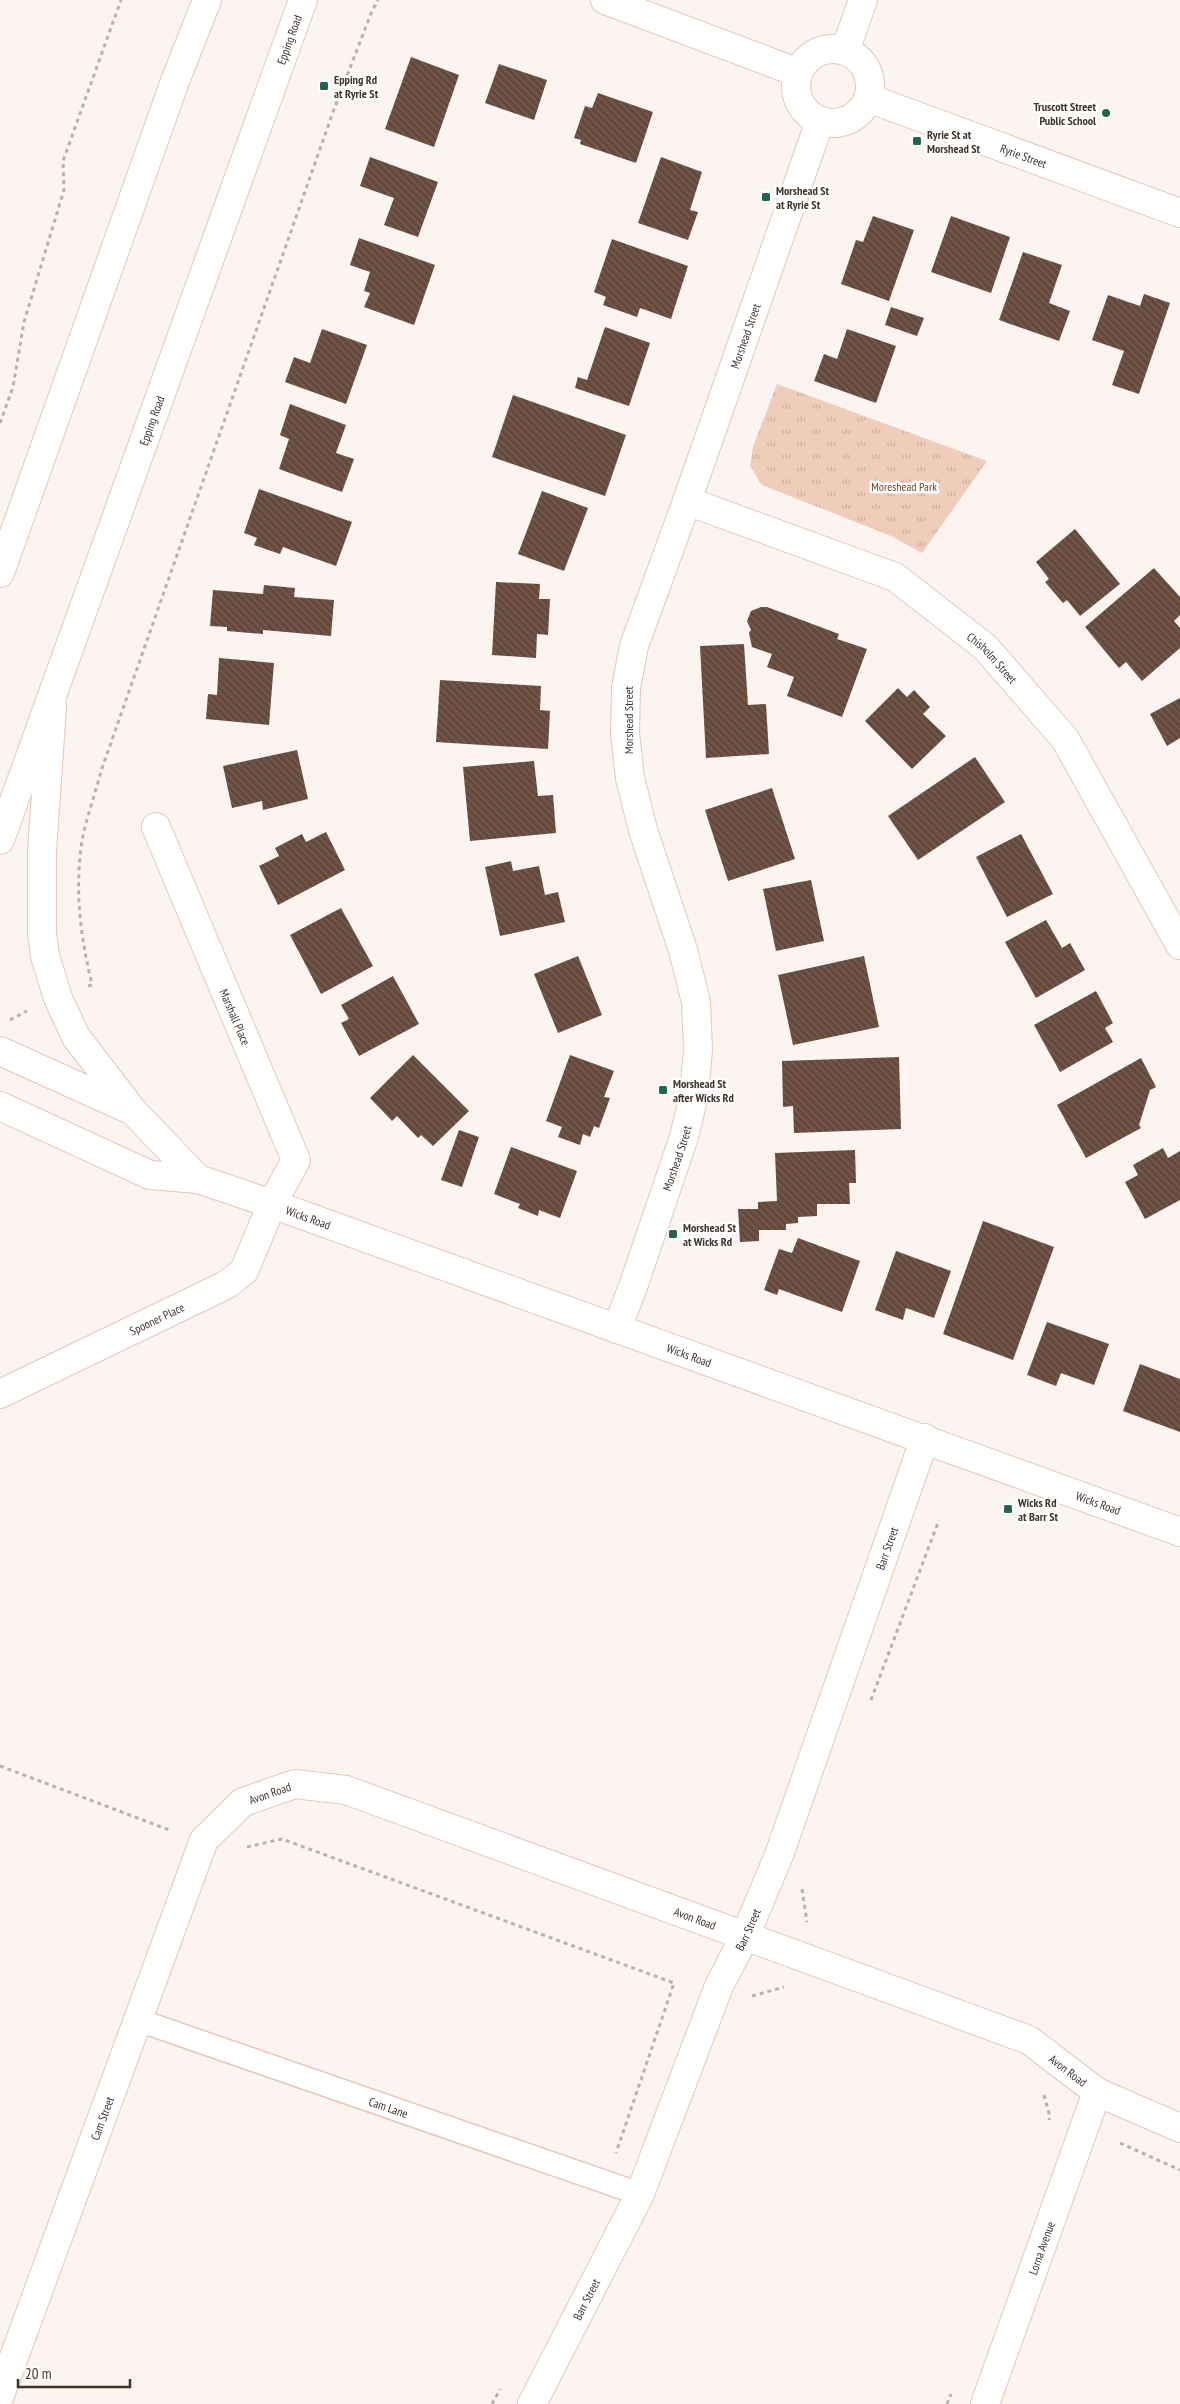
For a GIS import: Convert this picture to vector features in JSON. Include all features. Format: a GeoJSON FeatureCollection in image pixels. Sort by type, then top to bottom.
{"type":"FeatureCollection","features":[{"type":"Feature","properties":{"kind":"street"},"geometry":{"type":"LineString","coordinates":[[0,573],[174,84],[207,0]]}},
{"type":"Feature","properties":{"kind":"street","name":"Epping Road"},"geometry":{"type":"LineString","coordinates":[[0,840],[53,698],[84,606],[303,0]]}},
{"type":"Feature","properties":{"kind":"street"},"geometry":{"type":"LineString","coordinates":[[605,0],[799,73]]}},
{"type":"Feature","properties":{"kind":"street"},"geometry":{"type":"LineString","coordinates":[[845,51],[863,0]]}},
{"type":"Feature","properties":{"kind":"street"},"geometry":{"type":"LineString","coordinates":[[823,50],[845,51],[856,56],[864,65],[870,87],[868,98],[862,109],[854,117],[844,122],[820,121],[802,107],[796,84],[799,73],[804,63],[823,50]]}},
{"type":"Feature","properties":{"kind":"street","name":"Ryrie Street"},"geometry":{"type":"LineString","coordinates":[[868,98],[1180,213]]}},
{"type":"Feature","properties":{"kind":"street","name":"Morshead Street"},"geometry":{"type":"LineString","coordinates":[[617,1329],[636,1281],[684,1137],[694,1095],[698,1050],[696,1002],[684,950],[643,830],[630,778],[625,733],[626,688],[634,646],[687,502],[820,121]]}},
{"type":"Feature","properties":{"kind":"street","name":"Chisholm Street"},"geometry":{"type":"LineString","coordinates":[[687,502],[895,577],[985,647],[1065,738],[1180,945]]}},
{"type":"Feature","properties":{"kind":"street"},"geometry":{"type":"LineString","coordinates":[[53,698],[42,852],[42,933],[45,956],[58,998],[76,1037],[133,1111]]}},
{"type":"Feature","properties":{"kind":"street","name":"Marshall Place"},"geometry":{"type":"LineString","coordinates":[[156,827],[296,1160],[272,1204]]}},
{"type":"Feature","properties":{"kind":"street","name":"Wicks Road"},"geometry":{"type":"LineString","coordinates":[[0,1051],[133,1111],[198,1179]]}},
{"type":"Feature","properties":{"kind":"street","name":"Wicks Road"},"geometry":{"type":"LineString","coordinates":[[0,1106],[150,1175],[198,1179],[272,1204],[925,1438],[1180,1532]]}},
{"type":"Feature","properties":{"kind":"street","name":"Spooner Place"},"geometry":{"type":"LineString","coordinates":[[0,1394],[226,1284],[244,1271],[272,1204]]}},
{"type":"Feature","properties":{"kind":"street","name":"Barr Street"},"geometry":{"type":"LineString","coordinates":[[532,2404],[640,2194],[719,1986],[746,1936],[779,1855],[925,1438]]}},
{"type":"Feature","properties":{"kind":"street","name":"Avon Road"},"geometry":{"type":"LineString","coordinates":[[204,1840],[243,1802],[295,1784],[346,1790],[1029,2040],[1097,2092],[1180,2128]]}},
{"type":"Feature","properties":{"kind":"street","name":"Cam Street"},"geometry":{"type":"LineString","coordinates":[[0,2395],[204,1840]]}},
{"type":"Feature","properties":{"kind":"street","name":"Lorna Avenue"},"geometry":{"type":"LineString","coordinates":[[986,2404],[1097,2092]]}},
{"type":"Feature","properties":{"kind":"lane","name":"Cam Lane"},"geometry":{"type":"LineString","coordinates":[[138,2020],[640,2194]]}},
{"type":"Feature","properties":{"kind":"path"},"geometry":{"type":"LineString","coordinates":[[0,423],[13,387],[24,322],[64,190],[64,161],[121,0]]}},
{"type":"Feature","properties":{"kind":"path"},"geometry":{"type":"LineString","coordinates":[[92,985],[81,936],[79,907],[80,866],[81,847],[101,771],[330,121],[372,11],[378,0]]}},
{"type":"Feature","properties":{"kind":"path"},"geometry":{"type":"LineString","coordinates":[[870,1703],[939,1520]]}},
{"type":"Feature","properties":{"kind":"path"},"geometry":{"type":"LineString","coordinates":[[0,1766],[172,1830]]}},
{"type":"Feature","properties":{"kind":"path"},"geometry":{"type":"LineString","coordinates":[[245,1847],[282,1839],[674,1983]]}},
{"type":"Feature","properties":{"kind":"path"},"geometry":{"type":"LineString","coordinates":[[802,1887],[807,1925]]}},
{"type":"Feature","properties":{"kind":"path"},"geometry":{"type":"LineString","coordinates":[[748,1997],[788,1986]]}},
{"type":"Feature","properties":{"kind":"path"},"geometry":{"type":"LineString","coordinates":[[1044,2094],[1050,2117],[1047,2126]]}},
{"type":"Feature","properties":{"kind":"path"},"geometry":{"type":"LineString","coordinates":[[1120,2143],[1180,2170]]}},
{"type":"Feature","properties":{"kind":"path"},"geometry":{"type":"LineString","coordinates":[[947,2404],[954,2386]]}},
{"type":"Feature","properties":{"kind":"green space","name":"Moreshead Park"},"geometry":{"type":"Polygon","coordinates":[[[777,384],[987,461],[922,553],[891,536],[762,485],[750,466],[753,447],[777,384]]]}},
{"type":"Feature","properties":{"kind":"building"},"geometry":{"type":"Polygon","coordinates":[[[411,57],[459,75],[434,147],[385,129],[411,57]]]}},
{"type":"Feature","properties":{"kind":"building"},"geometry":{"type":"Polygon","coordinates":[[[499,64],[547,80],[534,120],[485,103],[499,64]]]}},
{"type":"Feature","properties":{"kind":"building"},"geometry":{"type":"Polygon","coordinates":[[[598,93],[653,112],[636,163],[580,144],[581,140],[574,138],[585,106],[592,108],[598,93]]]}},
{"type":"Feature","properties":{"kind":"building"},"geometry":{"type":"Polygon","coordinates":[[[370,157],[438,182],[418,237],[384,225],[394,198],[360,186],[370,157]]]}},
{"type":"Feature","properties":{"kind":"building"},"geometry":{"type":"Polygon","coordinates":[[[661,157],[702,172],[690,210],[698,212],[688,240],[638,223],[661,157]]]}},
{"type":"Feature","properties":{"kind":"building"},"geometry":{"type":"Polygon","coordinates":[[[873,216],[914,230],[889,301],[841,284],[856,240],[863,242],[873,216]]]}},
{"type":"Feature","properties":{"kind":"building"},"geometry":{"type":"Polygon","coordinates":[[[951,216],[1010,237],[991,293],[931,272],[951,216]]]}},
{"type":"Feature","properties":{"kind":"building"},"geometry":{"type":"Polygon","coordinates":[[[359,238],[435,265],[414,325],[364,307],[370,293],[364,291],[370,272],[350,265],[359,238]]]}},
{"type":"Feature","properties":{"kind":"building"},"geometry":{"type":"Polygon","coordinates":[[[612,239],[688,266],[671,319],[640,308],[637,317],[603,305],[606,297],[594,292],[612,239]]]}},
{"type":"Feature","properties":{"kind":"building"},"geometry":{"type":"Polygon","coordinates":[[[1023,252],[1062,265],[1049,303],[1070,311],[1059,341],[999,320],[1023,252]]]}},
{"type":"Feature","properties":{"kind":"building"},"geometry":{"type":"Polygon","coordinates":[[[1144,294],[1170,303],[1139,394],[1112,385],[1124,351],[1092,340],[1108,295],[1140,306],[1144,294]]]}},
{"type":"Feature","properties":{"kind":"building"},"geometry":{"type":"Polygon","coordinates":[[[891,307],[924,318],[917,336],[885,325],[891,307]]]}},
{"type":"Feature","properties":{"kind":"building"},"geometry":{"type":"Polygon","coordinates":[[[605,327],[650,343],[629,406],[575,388],[578,377],[587,380],[605,327]]]}},
{"type":"Feature","properties":{"kind":"building"},"geometry":{"type":"Polygon","coordinates":[[[322,329],[367,345],[346,404],[285,382],[294,357],[310,363],[322,329]]]}},
{"type":"Feature","properties":{"kind":"building"},"geometry":{"type":"Polygon","coordinates":[[[847,329],[896,346],[876,403],[814,381],[824,354],[837,359],[847,329]]]}},
{"type":"Feature","properties":{"kind":"building"},"geometry":{"type":"Polygon","coordinates":[[[513,395],[626,435],[605,496],[492,457],[513,395]]]}},
{"type":"Feature","properties":{"kind":"building"},"geometry":{"type":"Polygon","coordinates":[[[290,404],[346,425],[336,453],[354,459],[342,492],[279,469],[289,439],[280,435],[290,404]]]}},
{"type":"Feature","properties":{"kind":"building"},"geometry":{"type":"Polygon","coordinates":[[[259,489],[352,522],[336,566],[283,547],[280,554],[254,545],[257,538],[244,533],[259,489]]]}},
{"type":"Feature","properties":{"kind":"building"},"geometry":{"type":"Polygon","coordinates":[[[542,491],[588,508],[564,571],[518,554],[542,491]]]}},
{"type":"Feature","properties":{"kind":"building"},"geometry":{"type":"Polygon","coordinates":[[[1075,529],[1120,584],[1080,616],[1067,600],[1063,603],[1045,582],[1049,579],[1036,562],[1075,529]]]}},
{"type":"Feature","properties":{"kind":"building"},"geometry":{"type":"Polygon","coordinates":[[[1154,568],[1180,597],[1180,615],[1174,621],[1180,628],[1180,648],[1142,681],[1126,662],[1119,668],[1085,627],[1154,568]]]}},
{"type":"Feature","properties":{"kind":"building"},"geometry":{"type":"Polygon","coordinates":[[[496,582],[540,584],[539,599],[550,599],[548,635],[537,634],[536,658],[492,655],[496,582]]]}},
{"type":"Feature","properties":{"kind":"building"},"geometry":{"type":"Polygon","coordinates":[[[264,585],[295,588],[294,597],[334,600],[331,636],[263,630],[263,634],[227,631],[227,627],[210,626],[213,590],[263,594],[264,585]]]}},
{"type":"Feature","properties":{"kind":"building"},"geometry":{"type":"Polygon","coordinates":[[[767,607],[839,634],[837,639],[867,649],[842,717],[787,696],[794,677],[767,667],[772,654],[752,647],[749,633],[751,630],[747,621],[751,611],[767,607]]]}},
{"type":"Feature","properties":{"kind":"building"},"geometry":{"type":"Polygon","coordinates":[[[744,644],[748,705],[766,704],[769,754],[706,758],[700,646],[744,644]]]}},
{"type":"Feature","properties":{"kind":"building"},"geometry":{"type":"Polygon","coordinates":[[[219,658],[274,663],[269,725],[206,719],[208,694],[217,695],[219,658]]]}},
{"type":"Feature","properties":{"kind":"building"},"geometry":{"type":"Polygon","coordinates":[[[440,680],[541,686],[540,710],[550,711],[548,749],[436,742],[440,680]]]}},
{"type":"Feature","properties":{"kind":"building"},"geometry":{"type":"Polygon","coordinates":[[[898,688],[907,697],[914,690],[930,707],[923,714],[946,736],[912,769],[865,721],[898,688]]]}},
{"type":"Feature","properties":{"kind":"building"},"geometry":{"type":"Polygon","coordinates":[[[1180,698],[1180,738],[1167,746],[1150,714],[1180,698]]]}},
{"type":"Feature","properties":{"kind":"building"},"geometry":{"type":"Polygon","coordinates":[[[297,750],[308,799],[263,810],[262,801],[232,808],[223,766],[297,750]]]}},
{"type":"Feature","properties":{"kind":"building"},"geometry":{"type":"Polygon","coordinates":[[[975,757],[1005,802],[918,860],[888,816],[975,757]]]}},
{"type":"Feature","properties":{"kind":"building"},"geometry":{"type":"Polygon","coordinates":[[[534,761],[538,796],[553,795],[556,833],[470,841],[463,767],[534,761]]]}},
{"type":"Feature","properties":{"kind":"building"},"geometry":{"type":"Polygon","coordinates":[[[772,788],[795,859],[728,881],[705,810],[772,788]]]}},
{"type":"Feature","properties":{"kind":"building"},"geometry":{"type":"Polygon","coordinates":[[[326,832],[345,870],[278,905],[259,866],[279,856],[275,848],[302,834],[306,842],[326,832]]]}},
{"type":"Feature","properties":{"kind":"building"},"geometry":{"type":"Polygon","coordinates":[[[1021,834],[1053,894],[1007,917],[976,857],[1021,834]]]}},
{"type":"Feature","properties":{"kind":"building"},"geometry":{"type":"Polygon","coordinates":[[[511,861],[513,871],[539,866],[545,895],[558,892],[565,922],[500,936],[485,867],[511,861]]]}},
{"type":"Feature","properties":{"kind":"building"},"geometry":{"type":"Polygon","coordinates":[[[811,880],[824,941],[776,951],[763,889],[811,880]]]}},
{"type":"Feature","properties":{"kind":"building"},"geometry":{"type":"Polygon","coordinates":[[[341,908],[373,966],[321,994],[290,935],[341,908]]]}},
{"type":"Feature","properties":{"kind":"building"},"geometry":{"type":"Polygon","coordinates":[[[1046,920],[1062,948],[1070,943],[1085,970],[1036,998],[1005,942],[1046,920]]]}},
{"type":"Feature","properties":{"kind":"building"},"geometry":{"type":"Polygon","coordinates":[[[578,956],[602,1015],[558,1033],[534,974],[578,956]]]}},
{"type":"Feature","properties":{"kind":"building"},"geometry":{"type":"Polygon","coordinates":[[[864,956],[879,1027],[793,1045],[778,975],[864,956]]]}},
{"type":"Feature","properties":{"kind":"building"},"geometry":{"type":"Polygon","coordinates":[[[393,976],[419,1024],[359,1056],[341,1023],[349,1019],[341,1005],[393,976]]]}},
{"type":"Feature","properties":{"kind":"building"},"geometry":{"type":"Polygon","coordinates":[[[1096,991],[1113,1023],[1105,1028],[1113,1042],[1060,1072],[1034,1025],[1096,991]]]}},
{"type":"Feature","properties":{"kind":"building"},"geometry":{"type":"Polygon","coordinates":[[[413,1055],[469,1111],[433,1146],[421,1135],[418,1138],[397,1116],[392,1121],[370,1098],[413,1055]]]}},
{"type":"Feature","properties":{"kind":"building"},"geometry":{"type":"Polygon","coordinates":[[[570,1055],[614,1071],[604,1097],[610,1098],[599,1128],[594,1126],[590,1137],[583,1134],[580,1145],[558,1137],[562,1127],[546,1121],[570,1055]]]}},
{"type":"Feature","properties":{"kind":"building"},"geometry":{"type":"Polygon","coordinates":[[[899,1057],[901,1129],[794,1133],[793,1106],[783,1107],[782,1061],[899,1057]]]}},
{"type":"Feature","properties":{"kind":"building"},"geometry":{"type":"Polygon","coordinates":[[[1141,1058],[1156,1087],[1150,1090],[1139,1125],[1141,1128],[1086,1158],[1057,1105],[1141,1058]]]}},
{"type":"Feature","properties":{"kind":"building"},"geometry":{"type":"Polygon","coordinates":[[[459,1130],[479,1137],[462,1187],[441,1180],[459,1130]]]}},
{"type":"Feature","properties":{"kind":"building"},"geometry":{"type":"Polygon","coordinates":[[[511,1147],[577,1171],[560,1218],[539,1210],[538,1216],[518,1208],[520,1204],[494,1194],[511,1147]]]}},
{"type":"Feature","properties":{"kind":"building"},"geometry":{"type":"Polygon","coordinates":[[[1163,1148],[1168,1158],[1180,1151],[1180,1200],[1145,1219],[1125,1182],[1138,1175],[1133,1165],[1163,1148]]]}},
{"type":"Feature","properties":{"kind":"building"},"geometry":{"type":"Polygon","coordinates":[[[855,1150],[856,1183],[849,1183],[850,1204],[817,1204],[817,1216],[798,1217],[798,1223],[786,1224],[786,1230],[759,1230],[759,1241],[740,1242],[738,1209],[758,1209],[758,1202],[777,1201],[775,1153],[855,1150]]]}},
{"type":"Feature","properties":{"kind":"building"},"geometry":{"type":"Polygon","coordinates":[[[983,1221],[1054,1247],[1013,1360],[943,1334],[983,1221]]]}},
{"type":"Feature","properties":{"kind":"building"},"geometry":{"type":"Polygon","coordinates":[[[798,1238],[860,1261],[842,1312],[779,1289],[777,1295],[764,1290],[779,1249],[792,1253],[798,1238]]]}},
{"type":"Feature","properties":{"kind":"building"},"geometry":{"type":"Polygon","coordinates":[[[896,1251],[951,1271],[934,1318],[906,1308],[903,1320],[875,1310],[896,1251]]]}},
{"type":"Feature","properties":{"kind":"building"},"geometry":{"type":"Polygon","coordinates":[[[1047,1322],[1109,1344],[1094,1385],[1061,1373],[1056,1386],[1027,1375],[1047,1322]]]}},
{"type":"Feature","properties":{"kind":"building"},"geometry":{"type":"Polygon","coordinates":[[[1140,1364],[1180,1379],[1180,1432],[1123,1411],[1140,1364]]]}},
{"type":"Feature","properties":{"kind":"place","name":"Epping Rd at Ryrie St"},"geometry":{"type":"Point","coordinates":[324,86]}},
{"type":"Feature","properties":{"kind":"place","name":"Truscott Street Public School"},"geometry":{"type":"Point","coordinates":[1106,113]}},
{"type":"Feature","properties":{"kind":"place","name":"Ryrie St at Morshead St"},"geometry":{"type":"Point","coordinates":[917,141]}},
{"type":"Feature","properties":{"kind":"place","name":"Morshead St at Ryrie St"},"geometry":{"type":"Point","coordinates":[766,197]}},
{"type":"Feature","properties":{"kind":"place","name":"Morshead St after Wicks Rd"},"geometry":{"type":"Point","coordinates":[663,1090]}},
{"type":"Feature","properties":{"kind":"place","name":"Morshead St at Wicks Rd"},"geometry":{"type":"Point","coordinates":[673,1234]}},
{"type":"Feature","properties":{"kind":"place","name":"Wicks Rd at Barr St"},"geometry":{"type":"Point","coordinates":[1008,1509]}}]}
